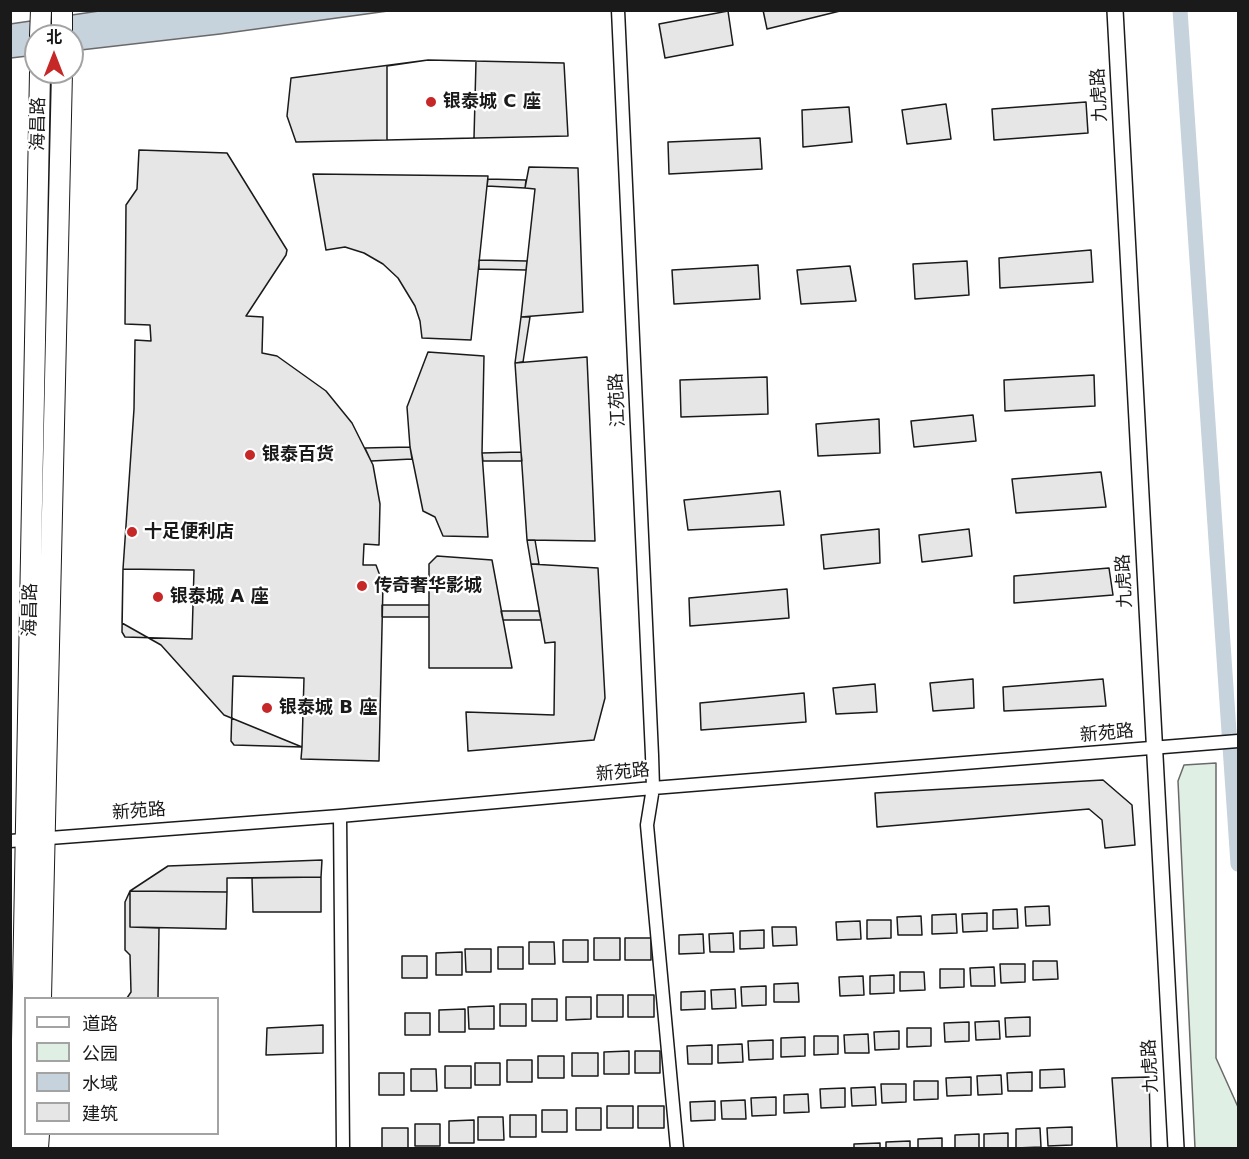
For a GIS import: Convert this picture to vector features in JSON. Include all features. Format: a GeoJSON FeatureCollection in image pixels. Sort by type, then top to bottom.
{"type":"FeatureCollection","features":[{"type":"Feature","properties":{"kind":"main road","name":"海昌路"},"geometry":{"type":"LineString","coordinates":[[20,1149],[40,84]]}},
{"type":"Feature","properties":{"kind":"main road","name":"海昌路"},"geometry":{"type":"LineString","coordinates":[[41,997],[27,839],[61,84]]}},
{"type":"Feature","properties":{"kind":"street","name":"江苑路"},"geometry":{"type":"LineString","coordinates":[[618,10],[653,788],[647,825],[678,1149]]}},
{"type":"Feature","properties":{"kind":"street","name":"九虎路"},"geometry":{"type":"LineString","coordinates":[[1115,10],[1176,1149]]}},
{"type":"Feature","properties":{"kind":"street","name":"新苑路"},"geometry":{"type":"LineString","coordinates":[[27,839],[340,816],[653,788],[1239,741]]}},
{"type":"Feature","properties":{"kind":"street"},"geometry":{"type":"LineString","coordinates":[[340,816],[343,1149]]}},
{"type":"Feature","properties":{"kind":"green space"},"geometry":{"type":"Polygon","coordinates":[[[1216,763],[1216,1058],[1238,1107],[1238,1148],[1195,1148],[1178,781],[1184,765],[1216,763]]]}},
{"type":"Feature","properties":{"kind":"water"},"geometry":{"type":"Polygon","coordinates":[[[106,10],[388,11],[84,50],[84,24],[24,24],[24,56],[11,58],[10,24],[106,10]]]}},
{"type":"Feature","properties":{"kind":"building"},"geometry":{"type":"Polygon","coordinates":[[[763,10],[844,10],[767,29],[763,10]]]}},
{"type":"Feature","properties":{"kind":"building"},"geometry":{"type":"Polygon","coordinates":[[[728,11],[733,45],[665,58],[659,24],[728,11]]]}},
{"type":"Feature","properties":{"kind":"building","name":"银泰城 C 座"},"geometry":{"type":"Polygon","coordinates":[[[428,60],[476,61],[474,138],[387,140],[387,66],[428,60]]]}},
{"type":"Feature","properties":{"kind":"building"},"geometry":{"type":"Polygon","coordinates":[[[428,60],[564,63],[568,136],[296,142],[287,116],[291,78],[428,60]]]}},
{"type":"Feature","properties":{"kind":"building"},"geometry":{"type":"Polygon","coordinates":[[[1086,102],[1088,133],[994,140],[992,109],[1086,102]]]}},
{"type":"Feature","properties":{"kind":"building"},"geometry":{"type":"Polygon","coordinates":[[[946,104],[951,139],[907,144],[902,110],[946,104]]]}},
{"type":"Feature","properties":{"kind":"building"},"geometry":{"type":"Polygon","coordinates":[[[849,107],[852,142],[803,147],[802,110],[849,107]]]}},
{"type":"Feature","properties":{"kind":"building"},"geometry":{"type":"Polygon","coordinates":[[[760,138],[762,169],[669,174],[668,142],[760,138]]]}},
{"type":"Feature","properties":{"kind":"building","name":"银泰百货"},"geometry":{"type":"Polygon","coordinates":[[[139,150],[227,153],[287,250],[246,316],[263,317],[262,353],[277,356],[326,391],[352,423],[373,465],[380,504],[379,545],[364,544],[363,565],[376,565],[383,584],[379,761],[301,759],[302,747],[224,715],[161,645],[122,623],[123,569],[134,409],[135,340],[151,341],[150,325],[125,324],[126,205],[137,189],[139,150]]]}},
{"type":"Feature","properties":{"kind":"building"},"geometry":{"type":"Polygon","coordinates":[[[529,167],[578,168],[583,312],[521,317],[535,189],[525,188],[529,167]]]}},
{"type":"Feature","properties":{"kind":"building"},"geometry":{"type":"Polygon","coordinates":[[[313,174],[488,176],[471,340],[422,338],[415,306],[398,278],[383,264],[364,253],[345,247],[326,250],[313,174]]]}},
{"type":"Feature","properties":{"kind":"building"},"geometry":{"type":"Polygon","coordinates":[[[488,179],[526,180],[525,188],[487,186],[488,179]]]}},
{"type":"Feature","properties":{"kind":"building"},"geometry":{"type":"Polygon","coordinates":[[[1091,250],[1093,282],[1000,288],[999,258],[1091,250]]]}},
{"type":"Feature","properties":{"kind":"building"},"geometry":{"type":"Polygon","coordinates":[[[479,260],[527,261],[526,270],[479,269],[479,260]]]}},
{"type":"Feature","properties":{"kind":"building"},"geometry":{"type":"Polygon","coordinates":[[[967,261],[969,295],[915,299],[913,264],[967,261]]]}},
{"type":"Feature","properties":{"kind":"building"},"geometry":{"type":"Polygon","coordinates":[[[758,265],[760,299],[674,304],[672,270],[758,265]]]}},
{"type":"Feature","properties":{"kind":"building"},"geometry":{"type":"Polygon","coordinates":[[[850,266],[856,301],[801,304],[797,270],[850,266]]]}},
{"type":"Feature","properties":{"kind":"building"},"geometry":{"type":"Polygon","coordinates":[[[521,317],[530,317],[523,362],[515,363],[521,317]]]}},
{"type":"Feature","properties":{"kind":"building"},"geometry":{"type":"Polygon","coordinates":[[[428,352],[484,356],[482,453],[488,537],[443,536],[435,517],[423,511],[410,447],[407,407],[428,352]]]}},
{"type":"Feature","properties":{"kind":"building"},"geometry":{"type":"Polygon","coordinates":[[[587,357],[595,541],[527,540],[515,363],[587,357]]]}},
{"type":"Feature","properties":{"kind":"building"},"geometry":{"type":"Polygon","coordinates":[[[1094,375],[1095,406],[1005,411],[1004,380],[1094,375]]]}},
{"type":"Feature","properties":{"kind":"building"},"geometry":{"type":"Polygon","coordinates":[[[767,377],[768,414],[681,417],[680,380],[767,377]]]}},
{"type":"Feature","properties":{"kind":"building"},"geometry":{"type":"Polygon","coordinates":[[[973,415],[976,441],[914,447],[911,421],[973,415]]]}},
{"type":"Feature","properties":{"kind":"building"},"geometry":{"type":"Polygon","coordinates":[[[879,419],[880,453],[818,456],[816,424],[879,419]]]}},
{"type":"Feature","properties":{"kind":"building"},"geometry":{"type":"Polygon","coordinates":[[[410,447],[412,459],[371,461],[365,448],[410,447]]]}},
{"type":"Feature","properties":{"kind":"building"},"geometry":{"type":"Polygon","coordinates":[[[521,452],[522,461],[483,461],[482,453],[521,452]]]}},
{"type":"Feature","properties":{"kind":"building"},"geometry":{"type":"Polygon","coordinates":[[[1101,472],[1106,507],[1016,513],[1012,479],[1101,472]]]}},
{"type":"Feature","properties":{"kind":"building"},"geometry":{"type":"Polygon","coordinates":[[[780,491],[784,525],[688,530],[684,500],[780,491]]]}},
{"type":"Feature","properties":{"kind":"building"},"geometry":{"type":"Polygon","coordinates":[[[879,529],[880,563],[824,569],[821,535],[879,529]]]}},
{"type":"Feature","properties":{"kind":"building"},"geometry":{"type":"Polygon","coordinates":[[[969,529],[972,556],[922,562],[919,535],[969,529]]]}},
{"type":"Feature","properties":{"kind":"building"},"geometry":{"type":"Polygon","coordinates":[[[527,540],[535,540],[539,564],[531,564],[527,540]]]}},
{"type":"Feature","properties":{"kind":"building"},"geometry":{"type":"Polygon","coordinates":[[[437,556],[492,560],[512,668],[429,668],[429,564],[437,556]]]}},
{"type":"Feature","properties":{"kind":"building"},"geometry":{"type":"Polygon","coordinates":[[[531,564],[598,568],[605,698],[594,740],[468,751],[466,712],[554,715],[555,642],[545,643],[531,564]]]}},
{"type":"Feature","properties":{"kind":"building"},"geometry":{"type":"Polygon","coordinates":[[[1109,568],[1113,595],[1014,603],[1014,576],[1109,568]]]}},
{"type":"Feature","properties":{"kind":"building","name":"银泰城 A 座"},"geometry":{"type":"Polygon","coordinates":[[[123,569],[194,570],[192,639],[125,637],[122,632],[123,569]]]}},
{"type":"Feature","properties":{"kind":"building"},"geometry":{"type":"Polygon","coordinates":[[[787,589],[789,618],[690,626],[689,598],[787,589]]]}},
{"type":"Feature","properties":{"kind":"building"},"geometry":{"type":"Polygon","coordinates":[[[382,605],[429,605],[429,617],[382,617],[382,605]]]}},
{"type":"Feature","properties":{"kind":"building"},"geometry":{"type":"Polygon","coordinates":[[[501,611],[539,611],[541,620],[503,620],[501,611]]]}},
{"type":"Feature","properties":{"kind":"building","name":"银泰城 B 座"},"geometry":{"type":"Polygon","coordinates":[[[233,676],[304,678],[302,747],[234,745],[231,741],[233,676]]]}},
{"type":"Feature","properties":{"kind":"building"},"geometry":{"type":"Polygon","coordinates":[[[973,679],[974,708],[933,711],[930,683],[973,679]]]}},
{"type":"Feature","properties":{"kind":"building"},"geometry":{"type":"Polygon","coordinates":[[[1103,679],[1106,706],[1004,711],[1003,687],[1103,679]]]}},
{"type":"Feature","properties":{"kind":"building"},"geometry":{"type":"Polygon","coordinates":[[[875,684],[877,712],[836,714],[833,688],[875,684]]]}},
{"type":"Feature","properties":{"kind":"building"},"geometry":{"type":"Polygon","coordinates":[[[804,693],[806,722],[701,730],[700,703],[804,693]]]}},
{"type":"Feature","properties":{"kind":"building"},"geometry":{"type":"Polygon","coordinates":[[[1103,780],[1132,805],[1135,845],[1105,848],[1102,820],[1089,809],[877,827],[875,793],[1103,780]]]}},
{"type":"Feature","properties":{"kind":"building"},"geometry":{"type":"Polygon","coordinates":[[[322,860],[321,877],[227,878],[227,892],[130,891],[168,866],[322,860]]]}},
{"type":"Feature","properties":{"kind":"building"},"geometry":{"type":"Polygon","coordinates":[[[321,877],[321,912],[253,912],[252,878],[321,877]]]}},
{"type":"Feature","properties":{"kind":"building"},"geometry":{"type":"Polygon","coordinates":[[[130,891],[227,892],[226,929],[130,927],[130,891]]]}},
{"type":"Feature","properties":{"kind":"building"},"geometry":{"type":"Polygon","coordinates":[[[130,891],[130,927],[159,928],[158,997],[128,997],[131,992],[130,955],[125,950],[125,902],[130,891]]]}},
{"type":"Feature","properties":{"kind":"building"},"geometry":{"type":"Polygon","coordinates":[[[1049,906],[1050,925],[1026,926],[1025,907],[1049,906]]]}},
{"type":"Feature","properties":{"kind":"building"},"geometry":{"type":"Polygon","coordinates":[[[1017,909],[1018,928],[993,929],[993,910],[1017,909]]]}},
{"type":"Feature","properties":{"kind":"building"},"geometry":{"type":"Polygon","coordinates":[[[987,913],[987,931],[963,932],[962,914],[987,913]]]}},
{"type":"Feature","properties":{"kind":"building"},"geometry":{"type":"Polygon","coordinates":[[[956,914],[957,933],[932,934],[932,915],[956,914]]]}},
{"type":"Feature","properties":{"kind":"building"},"geometry":{"type":"Polygon","coordinates":[[[921,916],[922,935],[898,935],[897,917],[921,916]]]}},
{"type":"Feature","properties":{"kind":"building"},"geometry":{"type":"Polygon","coordinates":[[[867,920],[891,920],[891,938],[867,939],[867,920]]]}},
{"type":"Feature","properties":{"kind":"building"},"geometry":{"type":"Polygon","coordinates":[[[860,921],[861,939],[837,940],[836,922],[860,921]]]}},
{"type":"Feature","properties":{"kind":"building"},"geometry":{"type":"Polygon","coordinates":[[[772,927],[796,927],[797,945],[773,946],[772,927]]]}},
{"type":"Feature","properties":{"kind":"building"},"geometry":{"type":"Polygon","coordinates":[[[764,930],[764,948],[740,949],[740,931],[764,930]]]}},
{"type":"Feature","properties":{"kind":"building"},"geometry":{"type":"Polygon","coordinates":[[[733,933],[734,952],[710,952],[709,934],[733,933]]]}},
{"type":"Feature","properties":{"kind":"building"},"geometry":{"type":"Polygon","coordinates":[[[703,934],[704,953],[679,954],[679,935],[703,934]]]}},
{"type":"Feature","properties":{"kind":"building"},"geometry":{"type":"Polygon","coordinates":[[[594,938],[620,938],[620,960],[594,960],[594,938]]]}},
{"type":"Feature","properties":{"kind":"building"},"geometry":{"type":"Polygon","coordinates":[[[625,938],[651,938],[651,960],[625,960],[625,938]]]}},
{"type":"Feature","properties":{"kind":"building"},"geometry":{"type":"Polygon","coordinates":[[[563,940],[588,940],[588,962],[563,962],[563,940]]]}},
{"type":"Feature","properties":{"kind":"building"},"geometry":{"type":"Polygon","coordinates":[[[529,942],[554,942],[555,964],[529,964],[529,942]]]}},
{"type":"Feature","properties":{"kind":"building"},"geometry":{"type":"Polygon","coordinates":[[[498,947],[523,947],[523,969],[498,969],[498,947]]]}},
{"type":"Feature","properties":{"kind":"building"},"geometry":{"type":"Polygon","coordinates":[[[465,949],[491,949],[491,972],[466,972],[465,949]]]}},
{"type":"Feature","properties":{"kind":"building"},"geometry":{"type":"Polygon","coordinates":[[[462,952],[462,975],[436,975],[436,953],[462,952]]]}},
{"type":"Feature","properties":{"kind":"building"},"geometry":{"type":"Polygon","coordinates":[[[402,956],[427,956],[427,978],[402,978],[402,956]]]}},
{"type":"Feature","properties":{"kind":"building"},"geometry":{"type":"Polygon","coordinates":[[[1033,961],[1057,961],[1058,979],[1033,980],[1033,961]]]}},
{"type":"Feature","properties":{"kind":"building"},"geometry":{"type":"Polygon","coordinates":[[[1000,964],[1025,964],[1025,982],[1001,983],[1000,964]]]}},
{"type":"Feature","properties":{"kind":"building"},"geometry":{"type":"Polygon","coordinates":[[[994,967],[995,986],[971,986],[970,968],[994,967]]]}},
{"type":"Feature","properties":{"kind":"building"},"geometry":{"type":"Polygon","coordinates":[[[940,969],[964,969],[964,987],[940,988],[940,969]]]}},
{"type":"Feature","properties":{"kind":"building"},"geometry":{"type":"Polygon","coordinates":[[[900,972],[924,972],[925,990],[900,991],[900,972]]]}},
{"type":"Feature","properties":{"kind":"building"},"geometry":{"type":"Polygon","coordinates":[[[894,975],[894,993],[870,994],[870,976],[894,975]]]}},
{"type":"Feature","properties":{"kind":"building"},"geometry":{"type":"Polygon","coordinates":[[[863,976],[864,995],[840,996],[839,977],[863,976]]]}},
{"type":"Feature","properties":{"kind":"building"},"geometry":{"type":"Polygon","coordinates":[[[798,983],[799,1002],[774,1002],[774,984],[798,983]]]}},
{"type":"Feature","properties":{"kind":"building"},"geometry":{"type":"Polygon","coordinates":[[[766,986],[766,1005],[742,1006],[741,987],[766,986]]]}},
{"type":"Feature","properties":{"kind":"building"},"geometry":{"type":"Polygon","coordinates":[[[735,989],[736,1008],[712,1009],[711,990],[735,989]]]}},
{"type":"Feature","properties":{"kind":"building"},"geometry":{"type":"Polygon","coordinates":[[[705,991],[705,1009],[681,1010],[681,992],[705,991]]]}},
{"type":"Feature","properties":{"kind":"building"},"geometry":{"type":"Polygon","coordinates":[[[597,995],[623,995],[623,1017],[597,1017],[597,995]]]}},
{"type":"Feature","properties":{"kind":"building"},"geometry":{"type":"Polygon","coordinates":[[[628,995],[654,995],[654,1017],[628,1017],[628,995]]]}},
{"type":"Feature","properties":{"kind":"building"},"geometry":{"type":"Polygon","coordinates":[[[566,997],[591,997],[591,1019],[566,1020],[566,997]]]}},
{"type":"Feature","properties":{"kind":"building"},"geometry":{"type":"Polygon","coordinates":[[[532,999],[557,999],[557,1021],[532,1021],[532,999]]]}},
{"type":"Feature","properties":{"kind":"building"},"geometry":{"type":"Polygon","coordinates":[[[500,1004],[526,1004],[526,1026],[500,1026],[500,1004]]]}},
{"type":"Feature","properties":{"kind":"building"},"geometry":{"type":"Polygon","coordinates":[[[494,1006],[494,1029],[469,1029],[468,1007],[494,1006]]]}},
{"type":"Feature","properties":{"kind":"building"},"geometry":{"type":"Polygon","coordinates":[[[465,1009],[465,1032],[439,1032],[439,1010],[465,1009]]]}},
{"type":"Feature","properties":{"kind":"building"},"geometry":{"type":"Polygon","coordinates":[[[405,1013],[430,1013],[430,1035],[405,1035],[405,1013]]]}},
{"type":"Feature","properties":{"kind":"building"},"geometry":{"type":"Polygon","coordinates":[[[1030,1017],[1030,1036],[1006,1037],[1005,1018],[1030,1017]]]}},
{"type":"Feature","properties":{"kind":"building"},"geometry":{"type":"Polygon","coordinates":[[[999,1021],[1000,1039],[976,1040],[975,1022],[999,1021]]]}},
{"type":"Feature","properties":{"kind":"building"},"geometry":{"type":"Polygon","coordinates":[[[969,1022],[969,1041],[945,1042],[944,1023],[969,1022]]]}},
{"type":"Feature","properties":{"kind":"building"},"geometry":{"type":"Polygon","coordinates":[[[323,1025],[323,1053],[266,1055],[267,1028],[323,1025]]]}},
{"type":"Feature","properties":{"kind":"building"},"geometry":{"type":"Polygon","coordinates":[[[907,1028],[931,1028],[931,1046],[907,1047],[907,1028]]]}},
{"type":"Feature","properties":{"kind":"building"},"geometry":{"type":"Polygon","coordinates":[[[899,1031],[899,1049],[875,1050],[874,1032],[899,1031]]]}},
{"type":"Feature","properties":{"kind":"building"},"geometry":{"type":"Polygon","coordinates":[[[868,1034],[869,1053],[845,1053],[844,1035],[868,1034]]]}},
{"type":"Feature","properties":{"kind":"building"},"geometry":{"type":"Polygon","coordinates":[[[814,1036],[838,1036],[838,1054],[814,1055],[814,1036]]]}},
{"type":"Feature","properties":{"kind":"building"},"geometry":{"type":"Polygon","coordinates":[[[805,1037],[805,1056],[781,1057],[781,1038],[805,1037]]]}},
{"type":"Feature","properties":{"kind":"building"},"geometry":{"type":"Polygon","coordinates":[[[773,1040],[773,1059],[749,1060],[748,1041],[773,1040]]]}},
{"type":"Feature","properties":{"kind":"building"},"geometry":{"type":"Polygon","coordinates":[[[742,1044],[743,1062],[718,1063],[718,1045],[742,1044]]]}},
{"type":"Feature","properties":{"kind":"building"},"geometry":{"type":"Polygon","coordinates":[[[712,1045],[712,1064],[688,1064],[687,1046],[712,1045]]]}},
{"type":"Feature","properties":{"kind":"building"},"geometry":{"type":"Polygon","coordinates":[[[629,1051],[629,1074],[604,1074],[604,1052],[629,1051]]]}},
{"type":"Feature","properties":{"kind":"building"},"geometry":{"type":"Polygon","coordinates":[[[635,1051],[660,1051],[660,1073],[635,1073],[635,1051]]]}},
{"type":"Feature","properties":{"kind":"building"},"geometry":{"type":"Polygon","coordinates":[[[572,1053],[598,1053],[598,1076],[572,1076],[572,1053]]]}},
{"type":"Feature","properties":{"kind":"building"},"geometry":{"type":"Polygon","coordinates":[[[538,1056],[564,1056],[564,1078],[538,1078],[538,1056]]]}},
{"type":"Feature","properties":{"kind":"building"},"geometry":{"type":"Polygon","coordinates":[[[507,1060],[532,1060],[532,1082],[507,1082],[507,1060]]]}},
{"type":"Feature","properties":{"kind":"building"},"geometry":{"type":"Polygon","coordinates":[[[475,1063],[500,1063],[500,1085],[475,1085],[475,1063]]]}},
{"type":"Feature","properties":{"kind":"building"},"geometry":{"type":"Polygon","coordinates":[[[445,1066],[471,1066],[471,1088],[445,1088],[445,1066]]]}},
{"type":"Feature","properties":{"kind":"building"},"geometry":{"type":"Polygon","coordinates":[[[411,1069],[436,1069],[437,1091],[411,1091],[411,1069]]]}},
{"type":"Feature","properties":{"kind":"building"},"geometry":{"type":"Polygon","coordinates":[[[1064,1069],[1065,1087],[1040,1088],[1040,1070],[1064,1069]]]}},
{"type":"Feature","properties":{"kind":"building"},"geometry":{"type":"Polygon","coordinates":[[[1032,1072],[1032,1091],[1008,1091],[1007,1073],[1032,1072]]]}},
{"type":"Feature","properties":{"kind":"building"},"geometry":{"type":"Polygon","coordinates":[[[379,1073],[404,1073],[404,1095],[379,1095],[379,1073]]]}},
{"type":"Feature","properties":{"kind":"building"},"geometry":{"type":"Polygon","coordinates":[[[1001,1075],[1002,1094],[978,1095],[977,1076],[1001,1075]]]}},
{"type":"Feature","properties":{"kind":"building"},"geometry":{"type":"Polygon","coordinates":[[[971,1077],[971,1095],[947,1096],[946,1078],[971,1077]]]}},
{"type":"Feature","properties":{"kind":"building"},"geometry":{"type":"Polygon","coordinates":[[[1149,1077],[1151,1148],[1117,1148],[1112,1078],[1149,1077]]]}},
{"type":"Feature","properties":{"kind":"building"},"geometry":{"type":"Polygon","coordinates":[[[914,1081],[938,1081],[938,1099],[914,1100],[914,1081]]]}},
{"type":"Feature","properties":{"kind":"building"},"geometry":{"type":"Polygon","coordinates":[[[881,1084],[906,1084],[906,1102],[882,1103],[881,1084]]]}},
{"type":"Feature","properties":{"kind":"building"},"geometry":{"type":"Polygon","coordinates":[[[875,1087],[876,1105],[852,1106],[851,1088],[875,1087]]]}},
{"type":"Feature","properties":{"kind":"building"},"geometry":{"type":"Polygon","coordinates":[[[845,1088],[845,1107],[821,1108],[820,1089],[845,1088]]]}},
{"type":"Feature","properties":{"kind":"building"},"geometry":{"type":"Polygon","coordinates":[[[808,1094],[809,1112],[784,1113],[784,1095],[808,1094]]]}},
{"type":"Feature","properties":{"kind":"building"},"geometry":{"type":"Polygon","coordinates":[[[776,1097],[776,1115],[752,1116],[751,1098],[776,1097]]]}},
{"type":"Feature","properties":{"kind":"building"},"geometry":{"type":"Polygon","coordinates":[[[745,1100],[746,1119],[722,1119],[721,1101],[745,1100]]]}},
{"type":"Feature","properties":{"kind":"building"},"geometry":{"type":"Polygon","coordinates":[[[715,1101],[715,1120],[691,1121],[690,1102],[715,1101]]]}},
{"type":"Feature","properties":{"kind":"building"},"geometry":{"type":"Polygon","coordinates":[[[607,1106],[633,1106],[633,1128],[607,1128],[607,1106]]]}},
{"type":"Feature","properties":{"kind":"building"},"geometry":{"type":"Polygon","coordinates":[[[638,1106],[664,1106],[664,1128],[638,1128],[638,1106]]]}},
{"type":"Feature","properties":{"kind":"building"},"geometry":{"type":"Polygon","coordinates":[[[576,1108],[601,1108],[601,1130],[576,1130],[576,1108]]]}},
{"type":"Feature","properties":{"kind":"building"},"geometry":{"type":"Polygon","coordinates":[[[542,1110],[567,1110],[567,1132],[542,1132],[542,1110]]]}},
{"type":"Feature","properties":{"kind":"building"},"geometry":{"type":"Polygon","coordinates":[[[510,1115],[536,1115],[536,1137],[510,1137],[510,1115]]]}},
{"type":"Feature","properties":{"kind":"building"},"geometry":{"type":"Polygon","coordinates":[[[478,1117],[503,1117],[504,1140],[478,1140],[478,1117]]]}},
{"type":"Feature","properties":{"kind":"building"},"geometry":{"type":"Polygon","coordinates":[[[474,1120],[474,1143],[449,1143],[449,1121],[474,1120]]]}},
{"type":"Feature","properties":{"kind":"building"},"geometry":{"type":"Polygon","coordinates":[[[415,1124],[440,1124],[440,1146],[415,1146],[415,1124]]]}},
{"type":"Feature","properties":{"kind":"building"},"geometry":{"type":"Polygon","coordinates":[[[1072,1127],[1072,1145],[1048,1146],[1047,1128],[1072,1127]]]}},
{"type":"Feature","properties":{"kind":"building"},"geometry":{"type":"Polygon","coordinates":[[[382,1128],[408,1128],[408,1148],[382,1148],[382,1128]]]}},
{"type":"Feature","properties":{"kind":"building"},"geometry":{"type":"Polygon","coordinates":[[[1040,1128],[1041,1147],[1016,1148],[1016,1129],[1040,1128]]]}},
{"type":"Feature","properties":{"kind":"building"},"geometry":{"type":"Polygon","coordinates":[[[1008,1133],[1008,1148],[984,1148],[984,1134],[1008,1133]]]}},
{"type":"Feature","properties":{"kind":"building"},"geometry":{"type":"Polygon","coordinates":[[[979,1134],[979,1148],[955,1148],[955,1135],[979,1134]]]}},
{"type":"Feature","properties":{"kind":"building"},"geometry":{"type":"Polygon","coordinates":[[[942,1138],[942,1148],[918,1148],[918,1139],[942,1138]]]}},
{"type":"Feature","properties":{"kind":"building"},"geometry":{"type":"Polygon","coordinates":[[[910,1141],[910,1148],[886,1148],[886,1142],[910,1141]]]}},
{"type":"Feature","properties":{"kind":"building"},"geometry":{"type":"Polygon","coordinates":[[[880,1143],[880,1148],[854,1148],[854,1144],[880,1143]]]}},
{"type":"Feature","properties":{"kind":"waterway"},"geometry":{"type":"LineString","coordinates":[[1180,10],[1238,864]]}},
{"type":"Feature","properties":{"kind":"place","name":"银泰城 C 座"},"geometry":{"type":"Point","coordinates":[431,102]}},
{"type":"Feature","properties":{"kind":"place","name":"银泰百货"},"geometry":{"type":"Point","coordinates":[250,455]}},
{"type":"Feature","properties":{"kind":"place","name":"十足便利店"},"geometry":{"type":"Point","coordinates":[132,532]}},
{"type":"Feature","properties":{"kind":"place","name":"传奇奢华影城"},"geometry":{"type":"Point","coordinates":[362,586]}},
{"type":"Feature","properties":{"kind":"place","name":"银泰城 A 座"},"geometry":{"type":"Point","coordinates":[158,597]}},
{"type":"Feature","properties":{"kind":"place","name":"银泰城 B 座"},"geometry":{"type":"Point","coordinates":[267,708]}}]}
